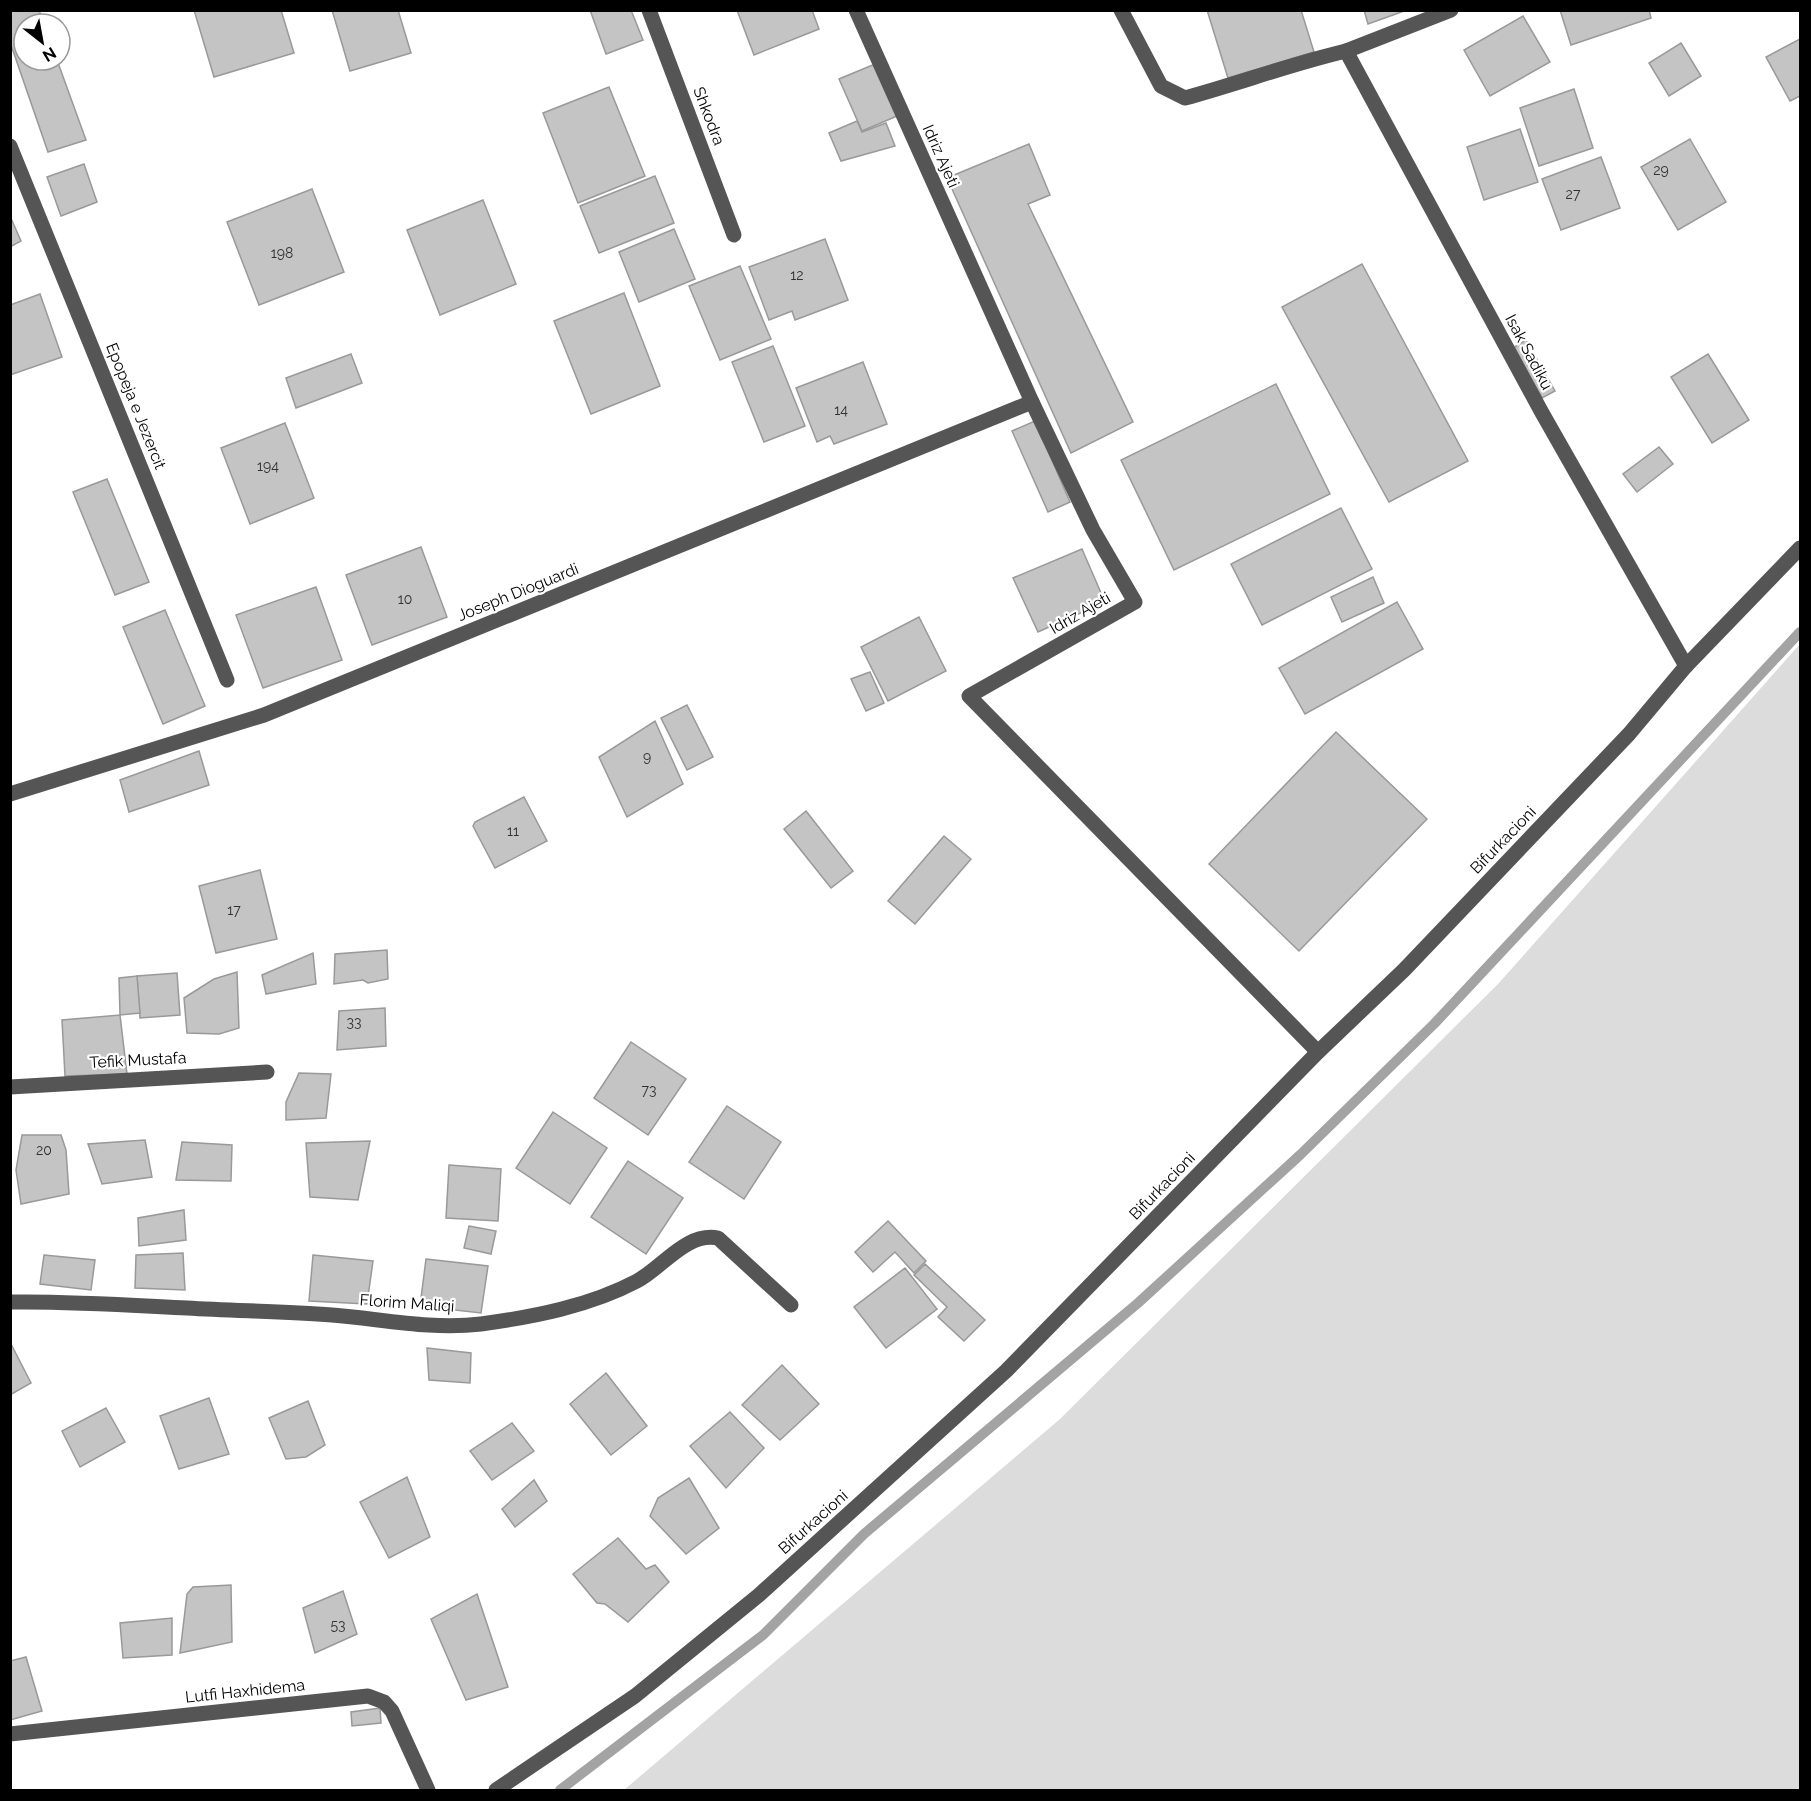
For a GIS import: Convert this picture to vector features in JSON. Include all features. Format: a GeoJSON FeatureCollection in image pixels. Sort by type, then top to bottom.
{"type":"FeatureCollection","features":[{"type":"Feature","properties":{"kind":"street","name":"Shkodra"},"geometry":{"type":"LineString","coordinates":[[649,10],[734,235]]}},
{"type":"Feature","properties":{"kind":"street","name":"Idriz Ajeti"},"geometry":{"type":"LineString","coordinates":[[856,10],[1032,402],[1093,530],[1135,602],[969,696],[1318,1052]]}},
{"type":"Feature","properties":{"kind":"street"},"geometry":{"type":"LineString","coordinates":[[1121,10],[1161,86],[1185,98],[1231,86],[1290,64],[1346,51],[1451,10]]}},
{"type":"Feature","properties":{"kind":"street","name":"Isak Sadiku"},"geometry":{"type":"LineString","coordinates":[[1346,51],[1536,401],[1686,666]]}},
{"type":"Feature","properties":{"kind":"street","name":"Epopeja e Jezercit"},"geometry":{"type":"LineString","coordinates":[[10,146],[227,680]]}},
{"type":"Feature","properties":{"kind":"street","name":"Joseph Dioguardi"},"geometry":{"type":"LineString","coordinates":[[10,794],[264,715],[1032,402]]}},
{"type":"Feature","properties":{"kind":"street","name":"Bifurkacioni"},"geometry":{"type":"LineString","coordinates":[[496,1791],[635,1696],[768,1587],[1006,1371],[1318,1052],[1404,970],[1629,734],[1686,666],[1800,548]]}},
{"type":"Feature","properties":{"kind":"street","name":"Tefik Mustafa"},"geometry":{"type":"LineString","coordinates":[[10,1087],[267,1072]]}},
{"type":"Feature","properties":{"kind":"street","name":"Florim Maliqi"},"geometry":{"type":"LineString","coordinates":[[10,1302],[81,1301],[332,1315],[417,1325],[480,1324],[557,1310],[596,1298],[638,1281],[687,1244],[706,1236],[718,1238],[791,1305]]}},
{"type":"Feature","properties":{"kind":"street","name":"Lutfi Haxhidema"},"geometry":{"type":"LineString","coordinates":[[10,1734],[368,1696],[384,1702],[392,1711],[428,1791]]}},
{"type":"Feature","properties":{"kind":"shaded area"},"geometry":{"type":"Polygon","coordinates":[[[1800,644],[1800,1790],[624,1790],[1060,1419],[1499,983],[1800,644]]]}},
{"type":"Feature","properties":{"kind":"building"},"geometry":{"type":"Polygon","coordinates":[[[10,10],[39,10],[40,12],[12,12],[12,48],[10,10]]]}},
{"type":"Feature","properties":{"kind":"building"},"geometry":{"type":"Polygon","coordinates":[[[194,10],[281,10],[294,53],[214,77],[194,10]]]}},
{"type":"Feature","properties":{"kind":"building"},"geometry":{"type":"Polygon","coordinates":[[[332,10],[398,10],[411,53],[350,71],[332,10]]]}},
{"type":"Feature","properties":{"kind":"building"},"geometry":{"type":"Polygon","coordinates":[[[590,10],[631,10],[643,40],[606,54],[590,10]]]}},
{"type":"Feature","properties":{"kind":"building"},"geometry":{"type":"Polygon","coordinates":[[[737,10],[812,10],[819,29],[754,55],[737,10]]]}},
{"type":"Feature","properties":{"kind":"building"},"geometry":{"type":"Polygon","coordinates":[[[1207,10],[1301,10],[1314,52],[1228,78],[1207,10]]]}},
{"type":"Feature","properties":{"kind":"building"},"geometry":{"type":"Polygon","coordinates":[[[1364,10],[1407,10],[1368,24],[1364,10]]]}},
{"type":"Feature","properties":{"kind":"building"},"geometry":{"type":"Polygon","coordinates":[[[1560,10],[1649,10],[1651,18],[1571,45],[1560,10]]]}},
{"type":"Feature","properties":{"kind":"building"},"geometry":{"type":"Polygon","coordinates":[[[1523,16],[1550,62],[1490,96],[1464,50],[1523,16]]]}},
{"type":"Feature","properties":{"kind":"building"},"geometry":{"type":"Polygon","coordinates":[[[1800,39],[1800,96],[1790,101],[1766,57],[1800,39]]]}},
{"type":"Feature","properties":{"kind":"building"},"geometry":{"type":"Polygon","coordinates":[[[1681,43],[1701,76],[1669,96],[1649,63],[1681,43]]]}},
{"type":"Feature","properties":{"kind":"building"},"geometry":{"type":"Polygon","coordinates":[[[875,64],[897,116],[862,131],[839,79],[875,64]]]}},
{"type":"Feature","properties":{"kind":"building"},"geometry":{"type":"Polygon","coordinates":[[[20,72],[61,72],[86,140],[48,152],[20,72]]]}},
{"type":"Feature","properties":{"kind":"building"},"geometry":{"type":"Polygon","coordinates":[[[609,87],[645,176],[578,203],[543,113],[609,87]]]}},
{"type":"Feature","properties":{"kind":"building"},"geometry":{"type":"Polygon","coordinates":[[[1574,89],[1593,148],[1539,166],[1520,108],[1574,89]]]}},
{"type":"Feature","properties":{"kind":"building"},"geometry":{"type":"Polygon","coordinates":[[[857,121],[862,132],[886,123],[895,146],[841,161],[829,133],[857,121]]]}},
{"type":"Feature","properties":{"kind":"building"},"geometry":{"type":"Polygon","coordinates":[[[1520,129],[1538,182],[1484,200],[1467,147],[1520,129]]]}},
{"type":"Feature","properties":{"kind":"building"},"geometry":{"type":"Polygon","coordinates":[[[1690,139],[1726,202],[1678,230],[1641,167],[1690,139]]]}},
{"type":"Feature","properties":{"kind":"building"},"geometry":{"type":"Polygon","coordinates":[[[1029,144],[1050,195],[1028,204],[1133,422],[1071,453],[947,178],[1029,144]]]}},
{"type":"Feature","properties":{"kind":"building"},"geometry":{"type":"Polygon","coordinates":[[[1601,157],[1620,208],[1561,230],[1542,179],[1601,157]]]}},
{"type":"Feature","properties":{"kind":"building"},"geometry":{"type":"Polygon","coordinates":[[[84,164],[97,202],[61,216],[47,177],[84,164]]]}},
{"type":"Feature","properties":{"kind":"building"},"geometry":{"type":"Polygon","coordinates":[[[655,176],[674,223],[599,253],[580,206],[655,176]]]}},
{"type":"Feature","properties":{"kind":"building"},"geometry":{"type":"Polygon","coordinates":[[[312,189],[344,272],[259,305],[227,222],[312,189]]]}},
{"type":"Feature","properties":{"kind":"building"},"geometry":{"type":"Polygon","coordinates":[[[483,200],[516,284],[440,315],[407,230],[483,200]]]}},
{"type":"Feature","properties":{"kind":"building"},"geometry":{"type":"Polygon","coordinates":[[[10,216],[21,241],[10,247],[10,216]]]}},
{"type":"Feature","properties":{"kind":"building"},"geometry":{"type":"Polygon","coordinates":[[[674,229],[695,279],[639,302],[619,252],[674,229]]]}},
{"type":"Feature","properties":{"kind":"building"},"geometry":{"type":"Polygon","coordinates":[[[825,239],[848,300],[795,320],[792,311],[769,320],[749,267],[825,239]]]}},
{"type":"Feature","properties":{"kind":"building"},"geometry":{"type":"Polygon","coordinates":[[[1362,264],[1468,461],[1389,502],[1282,307],[1362,264]]]}},
{"type":"Feature","properties":{"kind":"building"},"geometry":{"type":"Polygon","coordinates":[[[740,266],[771,339],[720,360],[689,286],[740,266]]]}},
{"type":"Feature","properties":{"kind":"building"},"geometry":{"type":"Polygon","coordinates":[[[624,293],[660,386],[591,414],[554,321],[624,293]]]}},
{"type":"Feature","properties":{"kind":"building"},"geometry":{"type":"Polygon","coordinates":[[[40,294],[62,357],[10,375],[10,305],[40,294]]]}},
{"type":"Feature","properties":{"kind":"building"},"geometry":{"type":"Polygon","coordinates":[[[1526,340],[1555,391],[1542,398],[1513,348],[1526,340]]]}},
{"type":"Feature","properties":{"kind":"building"},"geometry":{"type":"Polygon","coordinates":[[[773,346],[805,426],[764,442],[732,362],[773,346]]]}},
{"type":"Feature","properties":{"kind":"building"},"geometry":{"type":"Polygon","coordinates":[[[351,354],[362,383],[296,408],[286,378],[351,354]]]}},
{"type":"Feature","properties":{"kind":"building"},"geometry":{"type":"Polygon","coordinates":[[[1708,354],[1749,420],[1712,443],[1671,377],[1708,354]]]}},
{"type":"Feature","properties":{"kind":"building"},"geometry":{"type":"Polygon","coordinates":[[[863,362],[887,424],[834,444],[830,436],[817,442],[796,388],[863,362]]]}},
{"type":"Feature","properties":{"kind":"building"},"geometry":{"type":"Polygon","coordinates":[[[1276,384],[1330,494],[1174,570],[1121,460],[1276,384]]]}},
{"type":"Feature","properties":{"kind":"building"},"geometry":{"type":"Polygon","coordinates":[[[1035,421],[1070,502],[1048,512],[1012,431],[1035,421]]]}},
{"type":"Feature","properties":{"kind":"building"},"geometry":{"type":"Polygon","coordinates":[[[285,423],[314,498],[250,524],[221,448],[285,423]]]}},
{"type":"Feature","properties":{"kind":"building"},"geometry":{"type":"Polygon","coordinates":[[[1659,447],[1673,464],[1637,492],[1623,474],[1659,447]]]}},
{"type":"Feature","properties":{"kind":"building"},"geometry":{"type":"Polygon","coordinates":[[[107,479],[149,582],[115,595],[73,492],[107,479]]]}},
{"type":"Feature","properties":{"kind":"building"},"geometry":{"type":"Polygon","coordinates":[[[1341,508],[1372,569],[1262,625],[1231,564],[1341,508]]]}},
{"type":"Feature","properties":{"kind":"building"},"geometry":{"type":"Polygon","coordinates":[[[421,547],[447,617],[372,645],[346,575],[421,547]]]}},
{"type":"Feature","properties":{"kind":"building"},"geometry":{"type":"Polygon","coordinates":[[[1082,549],[1105,602],[1038,632],[1013,578],[1082,549]]]}},
{"type":"Feature","properties":{"kind":"building"},"geometry":{"type":"Polygon","coordinates":[[[1373,577],[1384,603],[1342,622],[1331,597],[1373,577]]]}},
{"type":"Feature","properties":{"kind":"building"},"geometry":{"type":"Polygon","coordinates":[[[316,587],[342,660],[263,688],[236,615],[316,587]]]}},
{"type":"Feature","properties":{"kind":"building"},"geometry":{"type":"Polygon","coordinates":[[[1397,602],[1423,649],[1305,714],[1279,668],[1397,602]]]}},
{"type":"Feature","properties":{"kind":"building"},"geometry":{"type":"Polygon","coordinates":[[[165,610],[205,706],[163,724],[123,627],[165,610]]]}},
{"type":"Feature","properties":{"kind":"building"},"geometry":{"type":"Polygon","coordinates":[[[919,617],[946,671],[888,701],[861,647],[919,617]]]}},
{"type":"Feature","properties":{"kind":"building"},"geometry":{"type":"Polygon","coordinates":[[[870,672],[884,703],[866,711],[851,679],[870,672]]]}},
{"type":"Feature","properties":{"kind":"building"},"geometry":{"type":"Polygon","coordinates":[[[687,705],[713,757],[687,770],[661,718],[687,705]]]}},
{"type":"Feature","properties":{"kind":"building"},"geometry":{"type":"Polygon","coordinates":[[[655,721],[683,784],[627,817],[599,757],[655,721]]]}},
{"type":"Feature","properties":{"kind":"building"},"geometry":{"type":"Polygon","coordinates":[[[1336,732],[1427,819],[1299,951],[1209,864],[1336,732]]]}},
{"type":"Feature","properties":{"kind":"building"},"geometry":{"type":"Polygon","coordinates":[[[199,751],[209,785],[129,812],[120,780],[199,751]]]}},
{"type":"Feature","properties":{"kind":"building"},"geometry":{"type":"Polygon","coordinates":[[[524,797],[547,841],[495,868],[473,826],[475,822],[524,797]]]}},
{"type":"Feature","properties":{"kind":"building"},"geometry":{"type":"Polygon","coordinates":[[[806,811],[853,871],[831,888],[784,829],[806,811]]]}},
{"type":"Feature","properties":{"kind":"building"},"geometry":{"type":"Polygon","coordinates":[[[944,836],[971,859],[915,924],[888,901],[944,836]]]}},
{"type":"Feature","properties":{"kind":"building"},"geometry":{"type":"Polygon","coordinates":[[[260,870],[277,939],[216,953],[199,886],[260,870]]]}},
{"type":"Feature","properties":{"kind":"building"},"geometry":{"type":"Polygon","coordinates":[[[387,950],[388,979],[368,983],[363,980],[334,984],[335,954],[387,950]]]}},
{"type":"Feature","properties":{"kind":"building"},"geometry":{"type":"Polygon","coordinates":[[[313,953],[316,984],[266,994],[262,975],[313,953]]]}},
{"type":"Feature","properties":{"kind":"building"},"geometry":{"type":"Polygon","coordinates":[[[237,972],[239,1028],[219,1034],[187,1033],[184,998],[214,979],[237,972]]]}},
{"type":"Feature","properties":{"kind":"building"},"geometry":{"type":"Polygon","coordinates":[[[177,973],[180,1015],[140,1018],[137,976],[177,973]]]}},
{"type":"Feature","properties":{"kind":"building"},"geometry":{"type":"Polygon","coordinates":[[[137,976],[140,1013],[120,1015],[119,978],[137,976]]]}},
{"type":"Feature","properties":{"kind":"building"},"geometry":{"type":"Polygon","coordinates":[[[385,1008],[386,1046],[337,1050],[339,1011],[385,1008]]]}},
{"type":"Feature","properties":{"kind":"building"},"geometry":{"type":"Polygon","coordinates":[[[120,1015],[127,1074],[65,1076],[62,1020],[120,1015]]]}},
{"type":"Feature","properties":{"kind":"building"},"geometry":{"type":"Polygon","coordinates":[[[631,1042],[686,1079],[648,1135],[594,1098],[631,1042]]]}},
{"type":"Feature","properties":{"kind":"building"},"geometry":{"type":"Polygon","coordinates":[[[299,1073],[331,1074],[326,1118],[286,1120],[286,1102],[299,1073]]]}},
{"type":"Feature","properties":{"kind":"building"},"geometry":{"type":"Polygon","coordinates":[[[727,1106],[781,1142],[744,1199],[689,1162],[727,1106]]]}},
{"type":"Feature","properties":{"kind":"building"},"geometry":{"type":"Polygon","coordinates":[[[553,1112],[607,1148],[570,1204],[516,1168],[553,1112]]]}},
{"type":"Feature","properties":{"kind":"building"},"geometry":{"type":"Polygon","coordinates":[[[22,1135],[61,1135],[66,1150],[69,1194],[21,1204],[16,1170],[22,1135]]]}},
{"type":"Feature","properties":{"kind":"building"},"geometry":{"type":"Polygon","coordinates":[[[145,1140],[152,1177],[102,1184],[88,1144],[145,1140]]]}},
{"type":"Feature","properties":{"kind":"building"},"geometry":{"type":"Polygon","coordinates":[[[370,1141],[358,1200],[310,1197],[306,1143],[370,1141]]]}},
{"type":"Feature","properties":{"kind":"building"},"geometry":{"type":"Polygon","coordinates":[[[182,1142],[232,1145],[231,1181],[176,1180],[182,1142]]]}},
{"type":"Feature","properties":{"kind":"building"},"geometry":{"type":"Polygon","coordinates":[[[628,1161],[683,1198],[646,1254],[591,1217],[628,1161]]]}},
{"type":"Feature","properties":{"kind":"building"},"geometry":{"type":"Polygon","coordinates":[[[449,1165],[501,1169],[498,1221],[446,1218],[449,1165]]]}},
{"type":"Feature","properties":{"kind":"building"},"geometry":{"type":"Polygon","coordinates":[[[184,1210],[186,1240],[139,1246],[138,1218],[184,1210]]]}},
{"type":"Feature","properties":{"kind":"building"},"geometry":{"type":"Polygon","coordinates":[[[888,1221],[926,1261],[914,1273],[895,1252],[873,1272],[855,1252],[888,1221]]]}},
{"type":"Feature","properties":{"kind":"building"},"geometry":{"type":"Polygon","coordinates":[[[469,1226],[496,1231],[491,1254],[464,1248],[469,1226]]]}},
{"type":"Feature","properties":{"kind":"building"},"geometry":{"type":"Polygon","coordinates":[[[183,1253],[185,1290],[135,1288],[136,1255],[183,1253]]]}},
{"type":"Feature","properties":{"kind":"building"},"geometry":{"type":"Polygon","coordinates":[[[44,1255],[95,1260],[91,1290],[40,1284],[44,1255]]]}},
{"type":"Feature","properties":{"kind":"building"},"geometry":{"type":"Polygon","coordinates":[[[313,1255],[373,1261],[367,1304],[309,1301],[313,1255]]]}},
{"type":"Feature","properties":{"kind":"building"},"geometry":{"type":"Polygon","coordinates":[[[426,1259],[488,1266],[481,1313],[420,1306],[426,1259]]]}},
{"type":"Feature","properties":{"kind":"building"},"geometry":{"type":"Polygon","coordinates":[[[925,1264],[985,1320],[964,1341],[938,1317],[947,1307],[914,1275],[925,1264]]]}},
{"type":"Feature","properties":{"kind":"building"},"geometry":{"type":"Polygon","coordinates":[[[905,1268],[937,1309],[886,1348],[854,1307],[905,1268]]]}},
{"type":"Feature","properties":{"kind":"building"},"geometry":{"type":"Polygon","coordinates":[[[10,1342],[31,1383],[10,1395],[10,1342]]]}},
{"type":"Feature","properties":{"kind":"building"},"geometry":{"type":"Polygon","coordinates":[[[427,1348],[471,1353],[470,1383],[429,1380],[427,1348]]]}},
{"type":"Feature","properties":{"kind":"building"},"geometry":{"type":"Polygon","coordinates":[[[782,1365],[819,1404],[780,1440],[742,1405],[782,1365]]]}},
{"type":"Feature","properties":{"kind":"building"},"geometry":{"type":"Polygon","coordinates":[[[606,1373],[647,1426],[611,1455],[570,1404],[606,1373]]]}},
{"type":"Feature","properties":{"kind":"building"},"geometry":{"type":"Polygon","coordinates":[[[209,1398],[229,1454],[179,1469],[160,1416],[209,1398]]]}},
{"type":"Feature","properties":{"kind":"building"},"geometry":{"type":"Polygon","coordinates":[[[308,1401],[325,1445],[306,1457],[286,1459],[269,1418],[308,1401]]]}},
{"type":"Feature","properties":{"kind":"building"},"geometry":{"type":"Polygon","coordinates":[[[106,1408],[125,1442],[80,1467],[62,1431],[106,1408]]]}},
{"type":"Feature","properties":{"kind":"building"},"geometry":{"type":"Polygon","coordinates":[[[730,1412],[764,1448],[726,1488],[690,1446],[730,1412]]]}},
{"type":"Feature","properties":{"kind":"building"},"geometry":{"type":"Polygon","coordinates":[[[512,1423],[534,1451],[492,1480],[470,1451],[512,1423]]]}},
{"type":"Feature","properties":{"kind":"building"},"geometry":{"type":"Polygon","coordinates":[[[407,1477],[430,1537],[389,1558],[360,1502],[407,1477]]]}},
{"type":"Feature","properties":{"kind":"building"},"geometry":{"type":"Polygon","coordinates":[[[689,1478],[719,1528],[686,1554],[650,1516],[658,1498],[689,1478]]]}},
{"type":"Feature","properties":{"kind":"building"},"geometry":{"type":"Polygon","coordinates":[[[534,1480],[547,1501],[515,1527],[502,1509],[534,1480]]]}},
{"type":"Feature","properties":{"kind":"building"},"geometry":{"type":"Polygon","coordinates":[[[618,1538],[646,1569],[655,1565],[669,1582],[628,1622],[605,1604],[597,1603],[573,1574],[618,1538]]]}},
{"type":"Feature","properties":{"kind":"building"},"geometry":{"type":"Polygon","coordinates":[[[231,1585],[232,1642],[180,1653],[187,1594],[193,1587],[231,1585]]]}},
{"type":"Feature","properties":{"kind":"building"},"geometry":{"type":"Polygon","coordinates":[[[343,1591],[357,1634],[315,1653],[303,1608],[343,1591]]]}},
{"type":"Feature","properties":{"kind":"building"},"geometry":{"type":"Polygon","coordinates":[[[477,1594],[508,1687],[466,1700],[431,1619],[477,1594]]]}},
{"type":"Feature","properties":{"kind":"building"},"geometry":{"type":"Polygon","coordinates":[[[172,1618],[172,1655],[123,1658],[120,1623],[172,1618]]]}},
{"type":"Feature","properties":{"kind":"building"},"geometry":{"type":"Polygon","coordinates":[[[26,1657],[42,1711],[10,1720],[10,1661],[26,1657]]]}},
{"type":"Feature","properties":{"kind":"building"},"geometry":{"type":"Polygon","coordinates":[[[380,1708],[381,1723],[352,1726],[351,1712],[380,1708]]]}},
{"type":"Feature","properties":{"kind":"waterway"},"geometry":{"type":"LineString","coordinates":[[560,1790],[763,1635],[864,1534],[1138,1303],[1300,1155],[1434,1024],[1800,632]]}}]}
